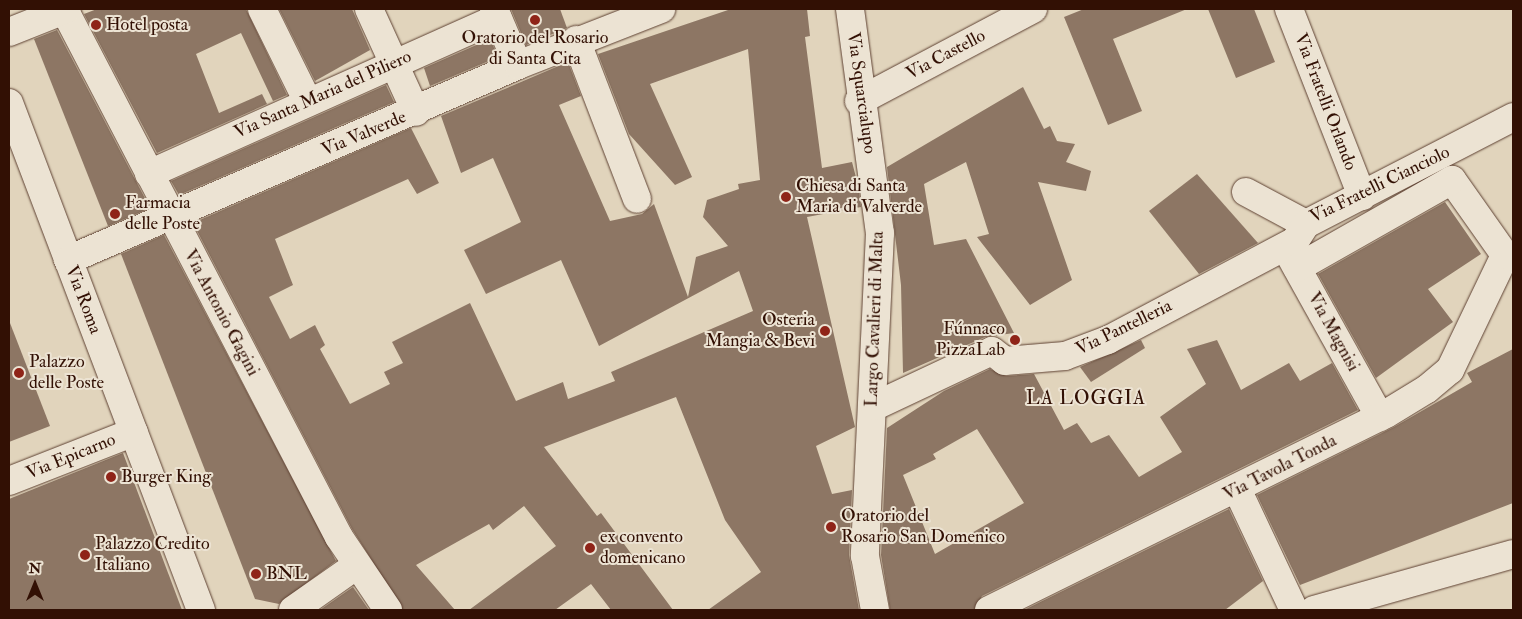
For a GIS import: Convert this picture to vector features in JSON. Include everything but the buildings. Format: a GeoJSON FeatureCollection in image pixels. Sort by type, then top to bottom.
{"type":"FeatureCollection","features":[{"type":"Feature","properties":{"kind":"street"},"geometry":{"type":"LineString","coordinates":[[9,32],[65,9]]}},
{"type":"Feature","properties":{"kind":"street","name":"Via Antonio Gagini"},"geometry":{"type":"LineString","coordinates":[[65,9],[170,216],[356,565],[388,610]]}},
{"type":"Feature","properties":{"kind":"street"},"geometry":{"type":"LineString","coordinates":[[262,9],[308,102]]}},
{"type":"Feature","properties":{"kind":"street"},"geometry":{"type":"LineString","coordinates":[[369,9],[416,112]]}},
{"type":"Feature","properties":{"kind":"street","name":"Via Valverde"},"geometry":{"type":"LineString","coordinates":[[68,260],[416,112],[576,40],[660,9]]}},
{"type":"Feature","properties":{"kind":"street","name":"Via Squarcialupo"},"geometry":{"type":"LineString","coordinates":[[850,9],[859,101],[872,178]]}},
{"type":"Feature","properties":{"kind":"street","name":"Via Castello"},"geometry":{"type":"LineString","coordinates":[[859,101],[1033,9]]}},
{"type":"Feature","properties":{"kind":"street","name":"Via Fratelli Orlando"},"geometry":{"type":"LineString","coordinates":[[1289,9],[1362,196]]}},
{"type":"Feature","properties":{"kind":"street"},"geometry":{"type":"LineString","coordinates":[[496,13],[518,65]]}},
{"type":"Feature","properties":{"kind":"street","name":"Via Santa Maria del Piliero"},"geometry":{"type":"LineString","coordinates":[[149,174],[394,63],[496,13]]}},
{"type":"Feature","properties":{"kind":"street"},"geometry":{"type":"LineString","coordinates":[[576,40],[637,199]]}},
{"type":"Feature","properties":{"kind":"street","name":"Via Roma"},"geometry":{"type":"LineString","coordinates":[[9,103],[201,610]]}},
{"type":"Feature","properties":{"kind":"street","name":"Via Fratelli Cianciolo"},"geometry":{"type":"LineString","coordinates":[[1246,192],[1306,224],[1513,117]]}},
{"type":"Feature","properties":{"kind":"street","name":"Largo Cavalieri di Malta"},"geometry":{"type":"LineString","coordinates":[[872,178],[880,233],[865,556],[875,610]]}},
{"type":"Feature","properties":{"kind":"street","name":"Via Tavola Tonda"},"geometry":{"type":"LineString","coordinates":[[989,610],[1380,417],[1450,370],[1506,255],[1452,180],[1291,257]]}},
{"type":"Feature","properties":{"kind":"street","name":"Via Pantelleria"},"geometry":{"type":"LineString","coordinates":[[871,418],[992,351],[1005,361],[1065,356],[1108,340],[1291,257],[1306,224]]}},
{"type":"Feature","properties":{"kind":"street","name":"Via Magnisi"},"geometry":{"type":"LineString","coordinates":[[1291,257],[1380,417]]}},
{"type":"Feature","properties":{"kind":"street","name":"Via Epicarno"},"geometry":{"type":"LineString","coordinates":[[9,481],[134,432]]}},
{"type":"Feature","properties":{"kind":"street"},"geometry":{"type":"LineString","coordinates":[[1237,489],[1294,610]]}},
{"type":"Feature","properties":{"kind":"street"},"geometry":{"type":"LineString","coordinates":[[1314,610],[1513,554]]}},
{"type":"Feature","properties":{"kind":"street"},"geometry":{"type":"LineString","coordinates":[[293,610],[356,565]]}},
{"type":"Feature","properties":{"kind":"place","name":"Oratorio del Rosario di Santa Cita"},"geometry":{"type":"Point","coordinates":[535,20]}},
{"type":"Feature","properties":{"kind":"place","name":"Hotel posta"},"geometry":{"type":"Point","coordinates":[96,25]}},
{"type":"Feature","properties":{"kind":"place","name":"Chiesa di Santa Maria di Valverde"},"geometry":{"type":"Point","coordinates":[786,197]}},
{"type":"Feature","properties":{"kind":"place","name":"Farmacia delle Poste"},"geometry":{"type":"Point","coordinates":[115,214]}},
{"type":"Feature","properties":{"kind":"place","name":"Osteria Mangia & Bevi"},"geometry":{"type":"Point","coordinates":[825,331]}},
{"type":"Feature","properties":{"kind":"place","name":"Fúnnaco PizzaLab"},"geometry":{"type":"Point","coordinates":[1015,340]}},
{"type":"Feature","properties":{"kind":"place","name":"Palazzo delle Poste"},"geometry":{"type":"Point","coordinates":[19,373]}},
{"type":"Feature","properties":{"kind":"place","name":"Burger King"},"geometry":{"type":"Point","coordinates":[111,477]}},
{"type":"Feature","properties":{"kind":"place","name":"Oratorio del Rosario San Domenico"},"geometry":{"type":"Point","coordinates":[831,527]}},
{"type":"Feature","properties":{"kind":"place","name":"ex convento domenicano"},"geometry":{"type":"Point","coordinates":[590,548]}},
{"type":"Feature","properties":{"kind":"place","name":"Palazzo Credito Italiano"},"geometry":{"type":"Point","coordinates":[85,555]}},
{"type":"Feature","properties":{"kind":"place","name":"BNL"},"geometry":{"type":"Point","coordinates":[256,574]}},
{"type":"Feature","properties":{"kind":"district","name":"LA LOGGIA"},"geometry":{"type":"Point","coordinates":[1086,399]}}]}
